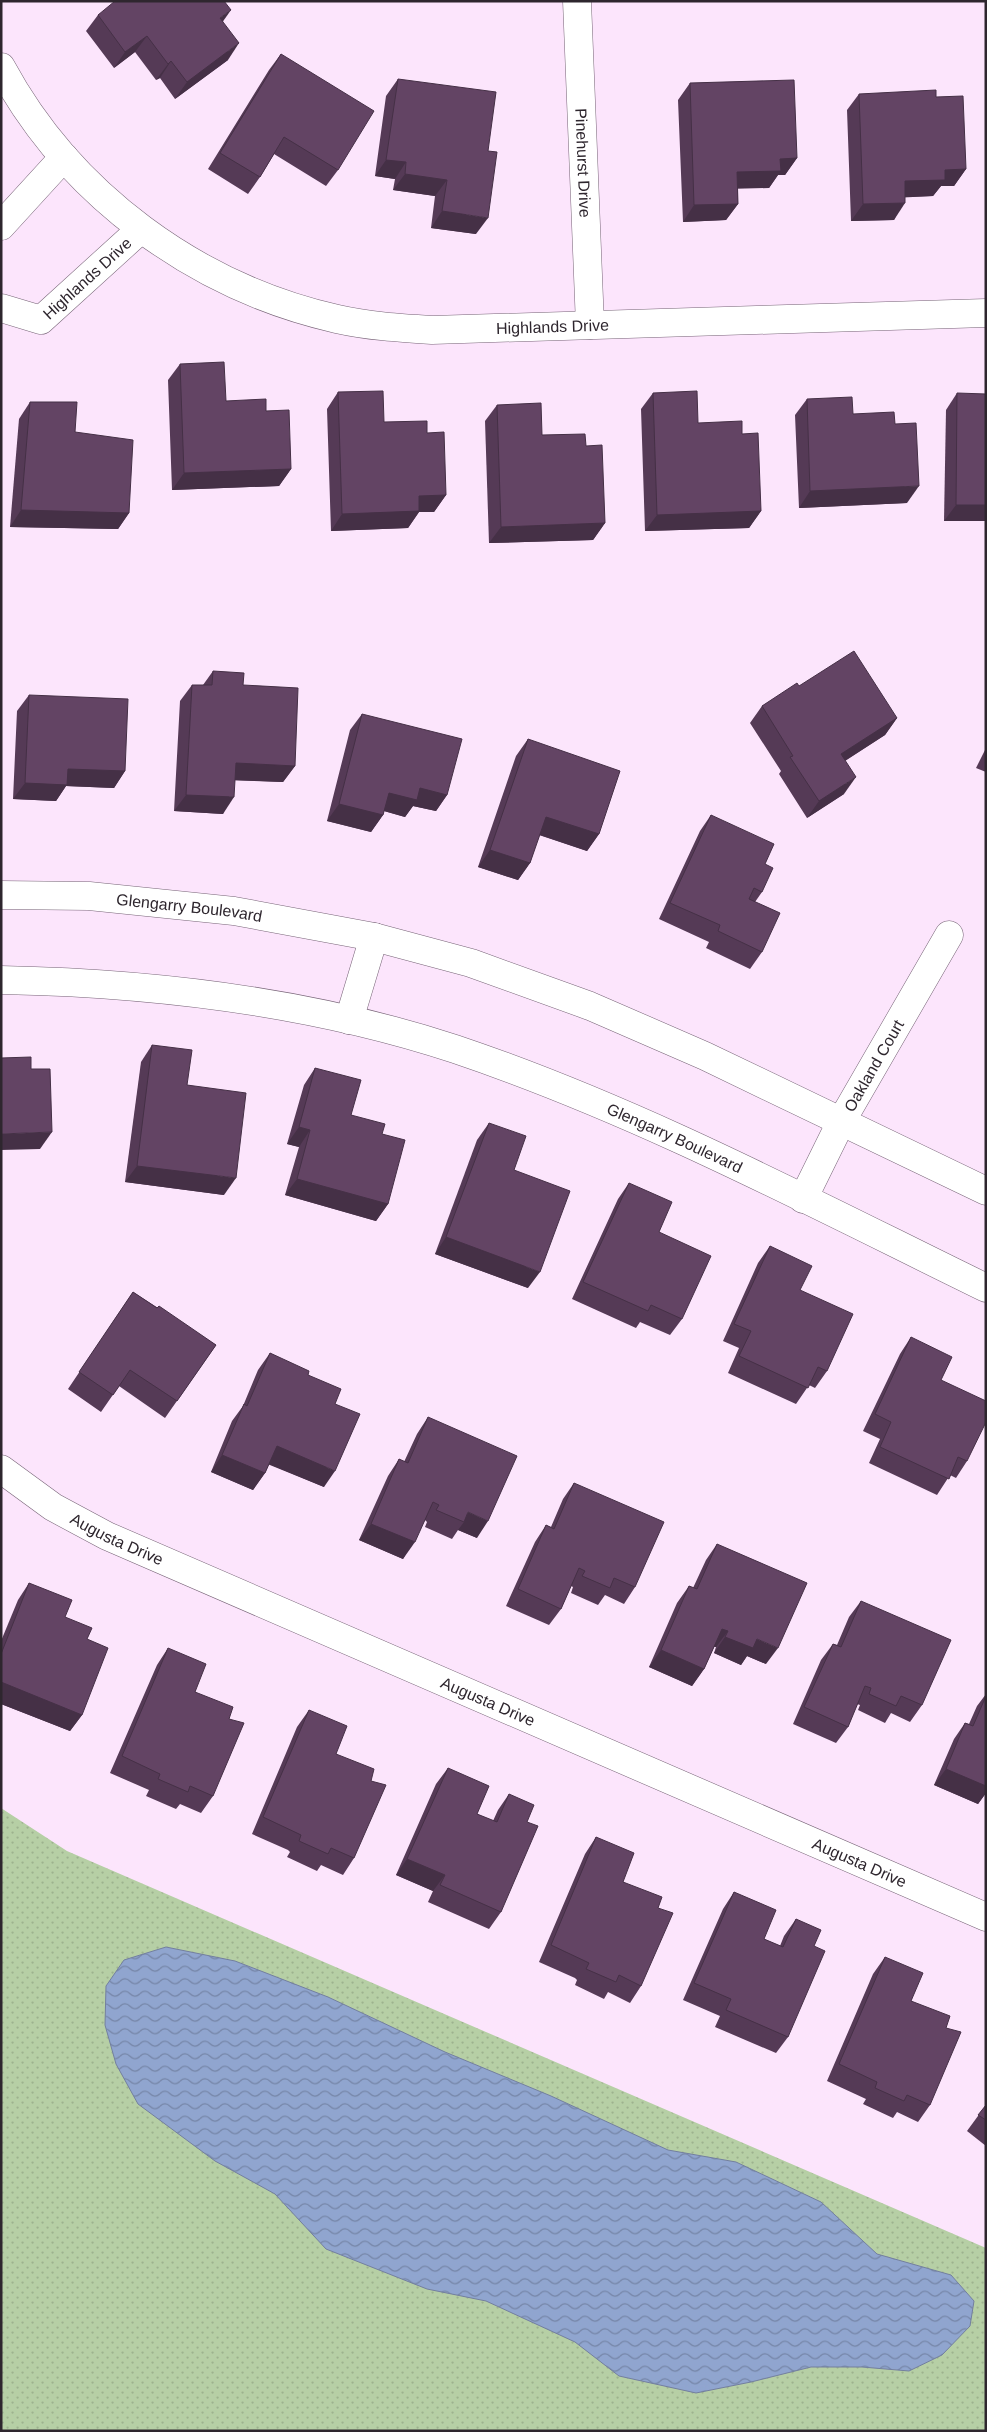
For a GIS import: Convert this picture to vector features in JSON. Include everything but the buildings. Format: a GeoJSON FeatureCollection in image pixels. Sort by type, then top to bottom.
{"type":"FeatureCollection","features":[{"type":"Feature","properties":{"kind":"street","name":"Pinehurst Drive"},"geometry":{"type":"LineString","coordinates":[[577,1],[590,325]]}},
{"type":"Feature","properties":{"kind":"street","name":"Highlands Drive"},"geometry":{"type":"LineString","coordinates":[[1,67],[33,118],[64,157],[105,200],[141,229],[180,256],[235,285],[293,308],[338,320],[385,327],[432,330],[986,313]]}},
{"type":"Feature","properties":{"kind":"street"},"geometry":{"type":"LineString","coordinates":[[1,226],[64,157]]}},
{"type":"Feature","properties":{"kind":"street","name":"Highlands Drive"},"geometry":{"type":"LineString","coordinates":[[1,308],[41,320],[141,229]]}},
{"type":"Feature","properties":{"kind":"street","name":"Glengarry Boulevard"},"geometry":{"type":"LineString","coordinates":[[1,895],[89,896],[234,911],[374,937],[471,963],[590,1006],[705,1056],[986,1191]]}},
{"type":"Feature","properties":{"kind":"street","name":"Oakland Court"},"geometry":{"type":"LineString","coordinates":[[803,1199],[841,1122],[949,935]]}},
{"type":"Feature","properties":{"kind":"street"},"geometry":{"type":"LineString","coordinates":[[349,1020],[374,937]]}},
{"type":"Feature","properties":{"kind":"street","name":"Glengarry Boulevard"},"geometry":{"type":"LineString","coordinates":[[1,980],[86,982],[219,995],[349,1020],[453,1048],[544,1081],[668,1134],[986,1288]]}},
{"type":"Feature","properties":{"kind":"street","name":"Augusta Drive"},"geometry":{"type":"LineString","coordinates":[[1,1469],[53,1507],[107,1536],[986,1917]]}},
{"type":"Feature","properties":{"kind":"green space"},"geometry":{"type":"Polygon","coordinates":[[[1,1808],[67,1851],[986,2248],[986,2431],[1,2431],[1,1808]]]}},
{"type":"Feature","properties":{"kind":"water"},"geometry":{"type":"Polygon","coordinates":[[[166,1947],[235,1961],[328,1997],[445,2052],[551,2096],[668,2150],[736,2162],[821,2202],[877,2254],[951,2275],[974,2301],[970,2326],[942,2355],[909,2371],[862,2367],[811,2367],[696,2393],[619,2376],[575,2342],[486,2301],[427,2289],[326,2249],[275,2194],[215,2161],[138,2104],[116,2064],[105,2025],[106,1986],[124,1960],[166,1947]]]}}]}
